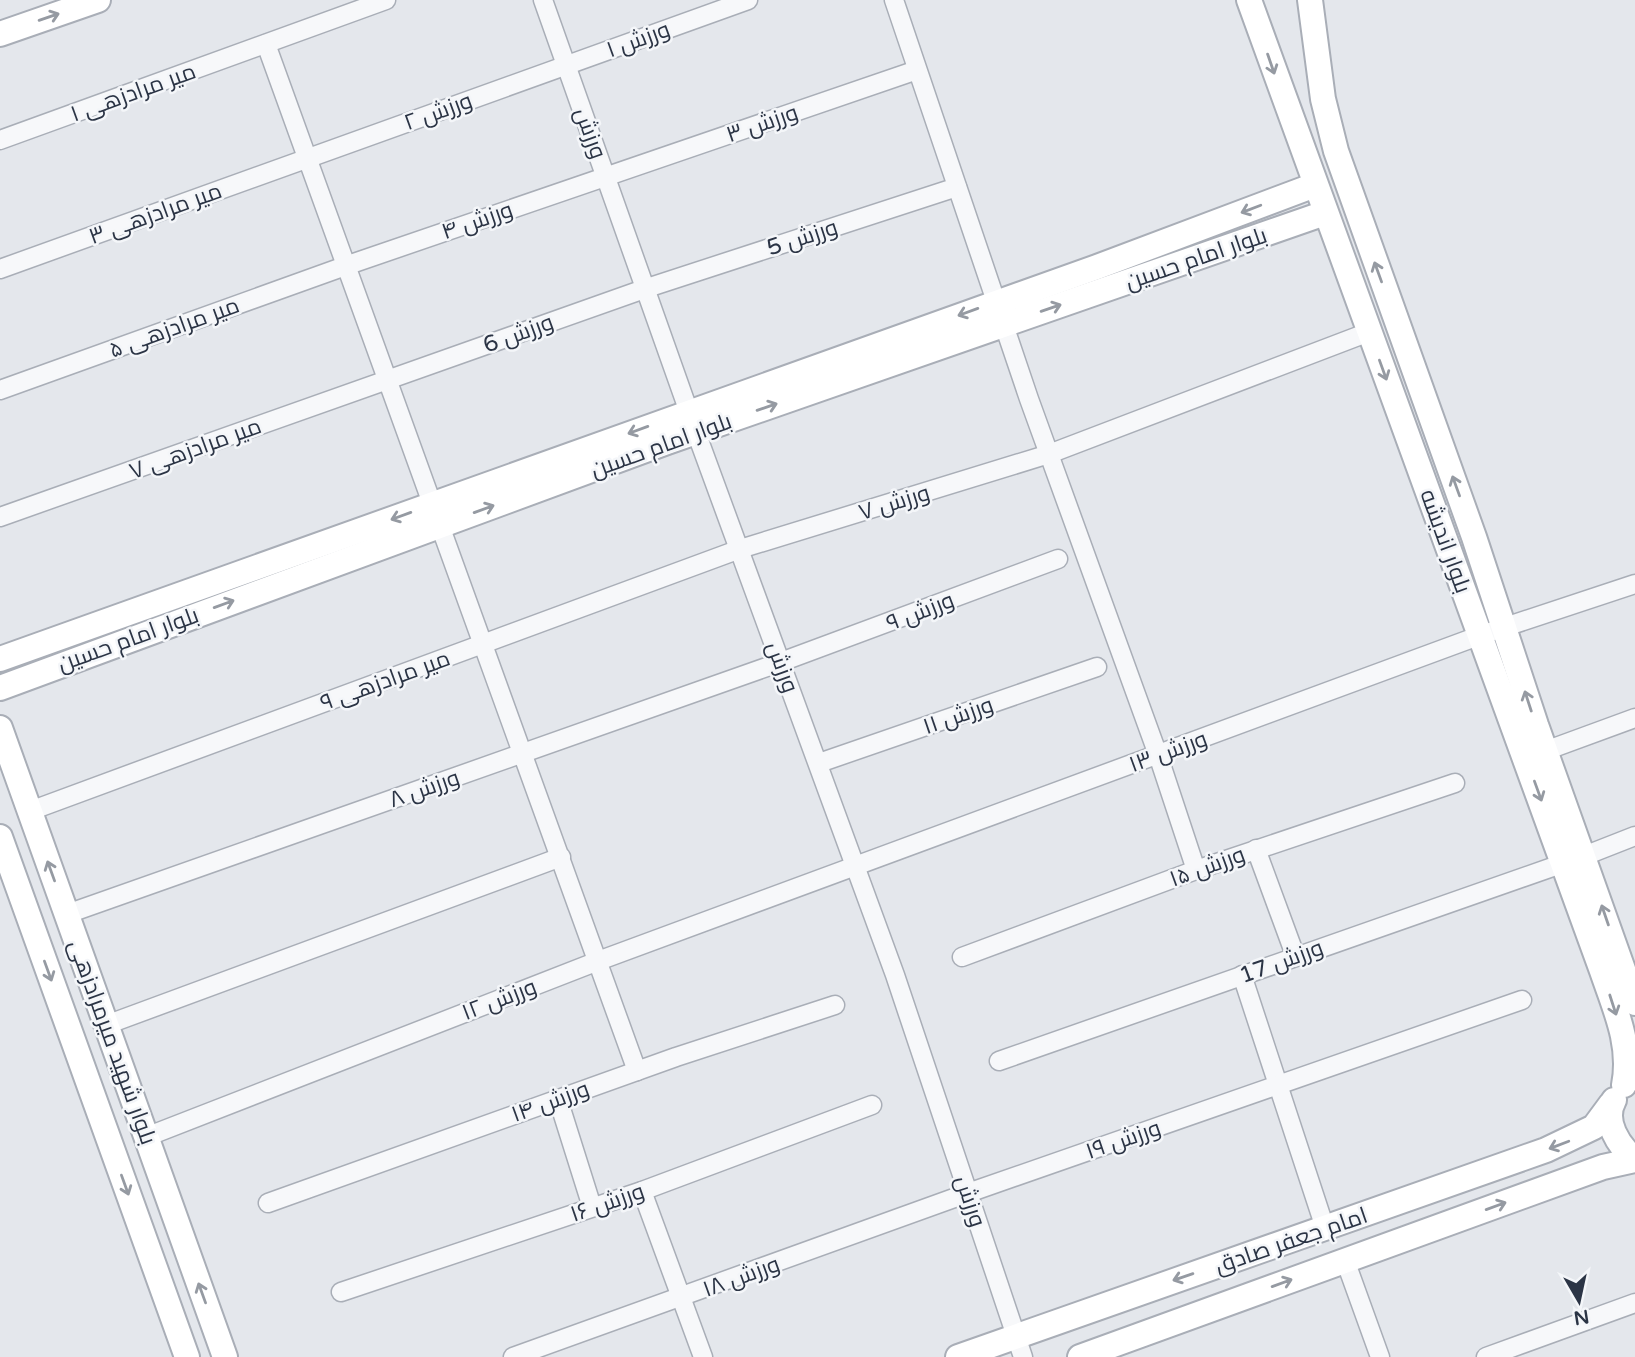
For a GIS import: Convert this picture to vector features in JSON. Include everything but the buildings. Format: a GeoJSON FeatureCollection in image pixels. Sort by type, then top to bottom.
{"type":"FeatureCollection","features":[{"type":"Feature","properties":{"kind":"street"},"geometry":{"type":"LineString","coordinates":[[0,34],[99,0]]}},
{"type":"Feature","properties":{"kind":"street","name":"میر مرادزهی ۱"},"geometry":{"type":"LineString","coordinates":[[0,140],[386,0]]}},
{"type":"Feature","properties":{"kind":"street","name":"ورزش"},"geometry":{"type":"LineString","coordinates":[[543,0],[693,422],[895,975],[1019,1346]]}},
{"type":"Feature","properties":{"kind":"street","name":"ورزش ۱"},"geometry":{"type":"LineString","coordinates":[[567,64],[748,0]]}},
{"type":"Feature","properties":{"kind":"street"},"geometry":{"type":"LineString","coordinates":[[894,0],[1000,313],[1158,755],[1196,870]]}},
{"type":"Feature","properties":{"kind":"street","name":"بلوار اندیشه"},"geometry":{"type":"LineString","coordinates":[[1249,0],[1369,332],[1492,631],[1545,751],[1626,1044],[1628,1063],[1614,1134],[1623,1149],[1635,1160]]}},
{"type":"Feature","properties":{"kind":"street","name":"بلوار اندیشه"},"geometry":{"type":"LineString","coordinates":[[1310,0],[1323,99],[1336,150],[1492,631],[1574,860],[1629,963],[1635,1003]]}},
{"type":"Feature","properties":{"kind":"street"},"geometry":{"type":"LineString","coordinates":[[266,44],[637,1071]]}},
{"type":"Feature","properties":{"kind":"street","name":"ورزش ۲"},"geometry":{"type":"LineString","coordinates":[[309,157],[567,64]]}},
{"type":"Feature","properties":{"kind":"street","name":"ورزش ۳"},"geometry":{"type":"LineString","coordinates":[[607,176],[917,70]]}},
{"type":"Feature","properties":{"kind":"street","name":"میر مرادزهی ۳"},"geometry":{"type":"LineString","coordinates":[[0,269],[309,157]]}},
{"type":"Feature","properties":{"kind":"street","name":"ورزش ۴"},"geometry":{"type":"LineString","coordinates":[[348,265],[607,176]]}},
{"type":"Feature","properties":{"kind":"street","name":"بلوار امام حسین"},"geometry":{"type":"LineString","coordinates":[[1000,313],[1315,185]]}},
{"type":"Feature","properties":{"kind":"street","name":"ورزش 5"},"geometry":{"type":"LineString","coordinates":[[647,288],[957,187]]}},
{"type":"Feature","properties":{"kind":"street","name":"بلوار امام حسین"},"geometry":{"type":"LineString","coordinates":[[0,659],[438,514],[1000,313],[1325,213]]}},
{"type":"Feature","properties":{"kind":"street","name":"میر مرادزهی ۵"},"geometry":{"type":"LineString","coordinates":[[0,390],[348,265]]}},
{"type":"Feature","properties":{"kind":"street","name":"ورزش 6"},"geometry":{"type":"LineString","coordinates":[[389,379],[647,288]]}},
{"type":"Feature","properties":{"kind":"street","name":"ورزش ۷"},"geometry":{"type":"LineString","coordinates":[[740,549],[1049,454],[1369,332]]}},
{"type":"Feature","properties":{"kind":"street","name":"میر مرادزهی ۷"},"geometry":{"type":"LineString","coordinates":[[0,517],[389,379]]}},
{"type":"Feature","properties":{"kind":"street","name":"بلوار امام حسین"},"geometry":{"type":"LineString","coordinates":[[0,688],[438,514]]}},
{"type":"Feature","properties":{"kind":"street","name":"میر مرادزهی ۹"},"geometry":{"type":"LineString","coordinates":[[30,811],[740,549]]}},
{"type":"Feature","properties":{"kind":"street","name":"ورزش ۹"},"geometry":{"type":"LineString","coordinates":[[781,663],[1058,559]]}},
{"type":"Feature","properties":{"kind":"street","name":"ورزش ۱۳"},"geometry":{"type":"LineString","coordinates":[[855,868],[1492,631],[1635,584]]}},
{"type":"Feature","properties":{"kind":"street","name":"ورزش ۸"},"geometry":{"type":"LineString","coordinates":[[67,914],[781,663]]}},
{"type":"Feature","properties":{"kind":"street","name":"ورزش ۱۱"},"geometry":{"type":"LineString","coordinates":[[819,763],[1097,667]]}},
{"type":"Feature","properties":{"kind":"street"},"geometry":{"type":"LineString","coordinates":[[1545,751],[1635,718]]}},
{"type":"Feature","properties":{"kind":"street","name":"بلوار شهید میرمرادزهی"},"geometry":{"type":"LineString","coordinates":[[0,728],[225,1357]]}},
{"type":"Feature","properties":{"kind":"street","name":"ورزش ۱۵"},"geometry":{"type":"LineString","coordinates":[[962,957],[1196,870],[1455,783]]}},
{"type":"Feature","properties":{"kind":"street","name":"ورزش 17"},"geometry":{"type":"LineString","coordinates":[[999,1061],[1295,955],[1574,860],[1635,836]]}},
{"type":"Feature","properties":{"kind":"street","name":"بلوار شهید میرمرادزهی"},"geometry":{"type":"LineString","coordinates":[[0,837],[187,1357]]}},
{"type":"Feature","properties":{"kind":"street"},"geometry":{"type":"LineString","coordinates":[[1256,849],[1295,955]]}},
{"type":"Feature","properties":{"kind":"street"},"geometry":{"type":"LineString","coordinates":[[106,1025],[561,857]]}},
{"type":"Feature","properties":{"kind":"street","name":"ورزش ۱۲"},"geometry":{"type":"LineString","coordinates":[[146,1137],[598,961],[855,868]]}},
{"type":"Feature","properties":{"kind":"street"},"geometry":{"type":"LineString","coordinates":[[1242,975],[1325,1228]]}},
{"type":"Feature","properties":{"kind":"street","name":"ورزش ۱۹"},"geometry":{"type":"LineString","coordinates":[[968,1193],[1522,1000]]}},
{"type":"Feature","properties":{"kind":"street","name":"ورزش ۱۴"},"geometry":{"type":"LineString","coordinates":[[268,1203],[637,1071],[835,1005]]}},
{"type":"Feature","properties":{"kind":"street","name":"امام جعفر صادق"},"geometry":{"type":"LineString","coordinates":[[958,1357],[1019,1346],[1325,1228],[1576,1138],[1594,1128],[1623,1088]]}},
{"type":"Feature","properties":{"kind":"street"},"geometry":{"type":"LineString","coordinates":[[558,1099],[592,1207]]}},
{"type":"Feature","properties":{"kind":"street","name":"ورزش ۱۶"},"geometry":{"type":"LineString","coordinates":[[341,1292],[642,1191],[872,1105]]}},
{"type":"Feature","properties":{"kind":"street","name":"امام جعفر صادق"},"geometry":{"type":"LineString","coordinates":[[1080,1357],[1603,1167],[1635,1160]]}},
{"type":"Feature","properties":{"kind":"street"},"geometry":{"type":"LineString","coordinates":[[642,1191],[702,1357]]}},
{"type":"Feature","properties":{"kind":"street","name":"ورزش ۱۸"},"geometry":{"type":"LineString","coordinates":[[513,1357],[968,1193]]}},
{"type":"Feature","properties":{"kind":"street"},"geometry":{"type":"LineString","coordinates":[[1345,1260],[1380,1357]]}},
{"type":"Feature","properties":{"kind":"street"},"geometry":{"type":"LineString","coordinates":[[1486,1357],[1635,1303]]}}]}
